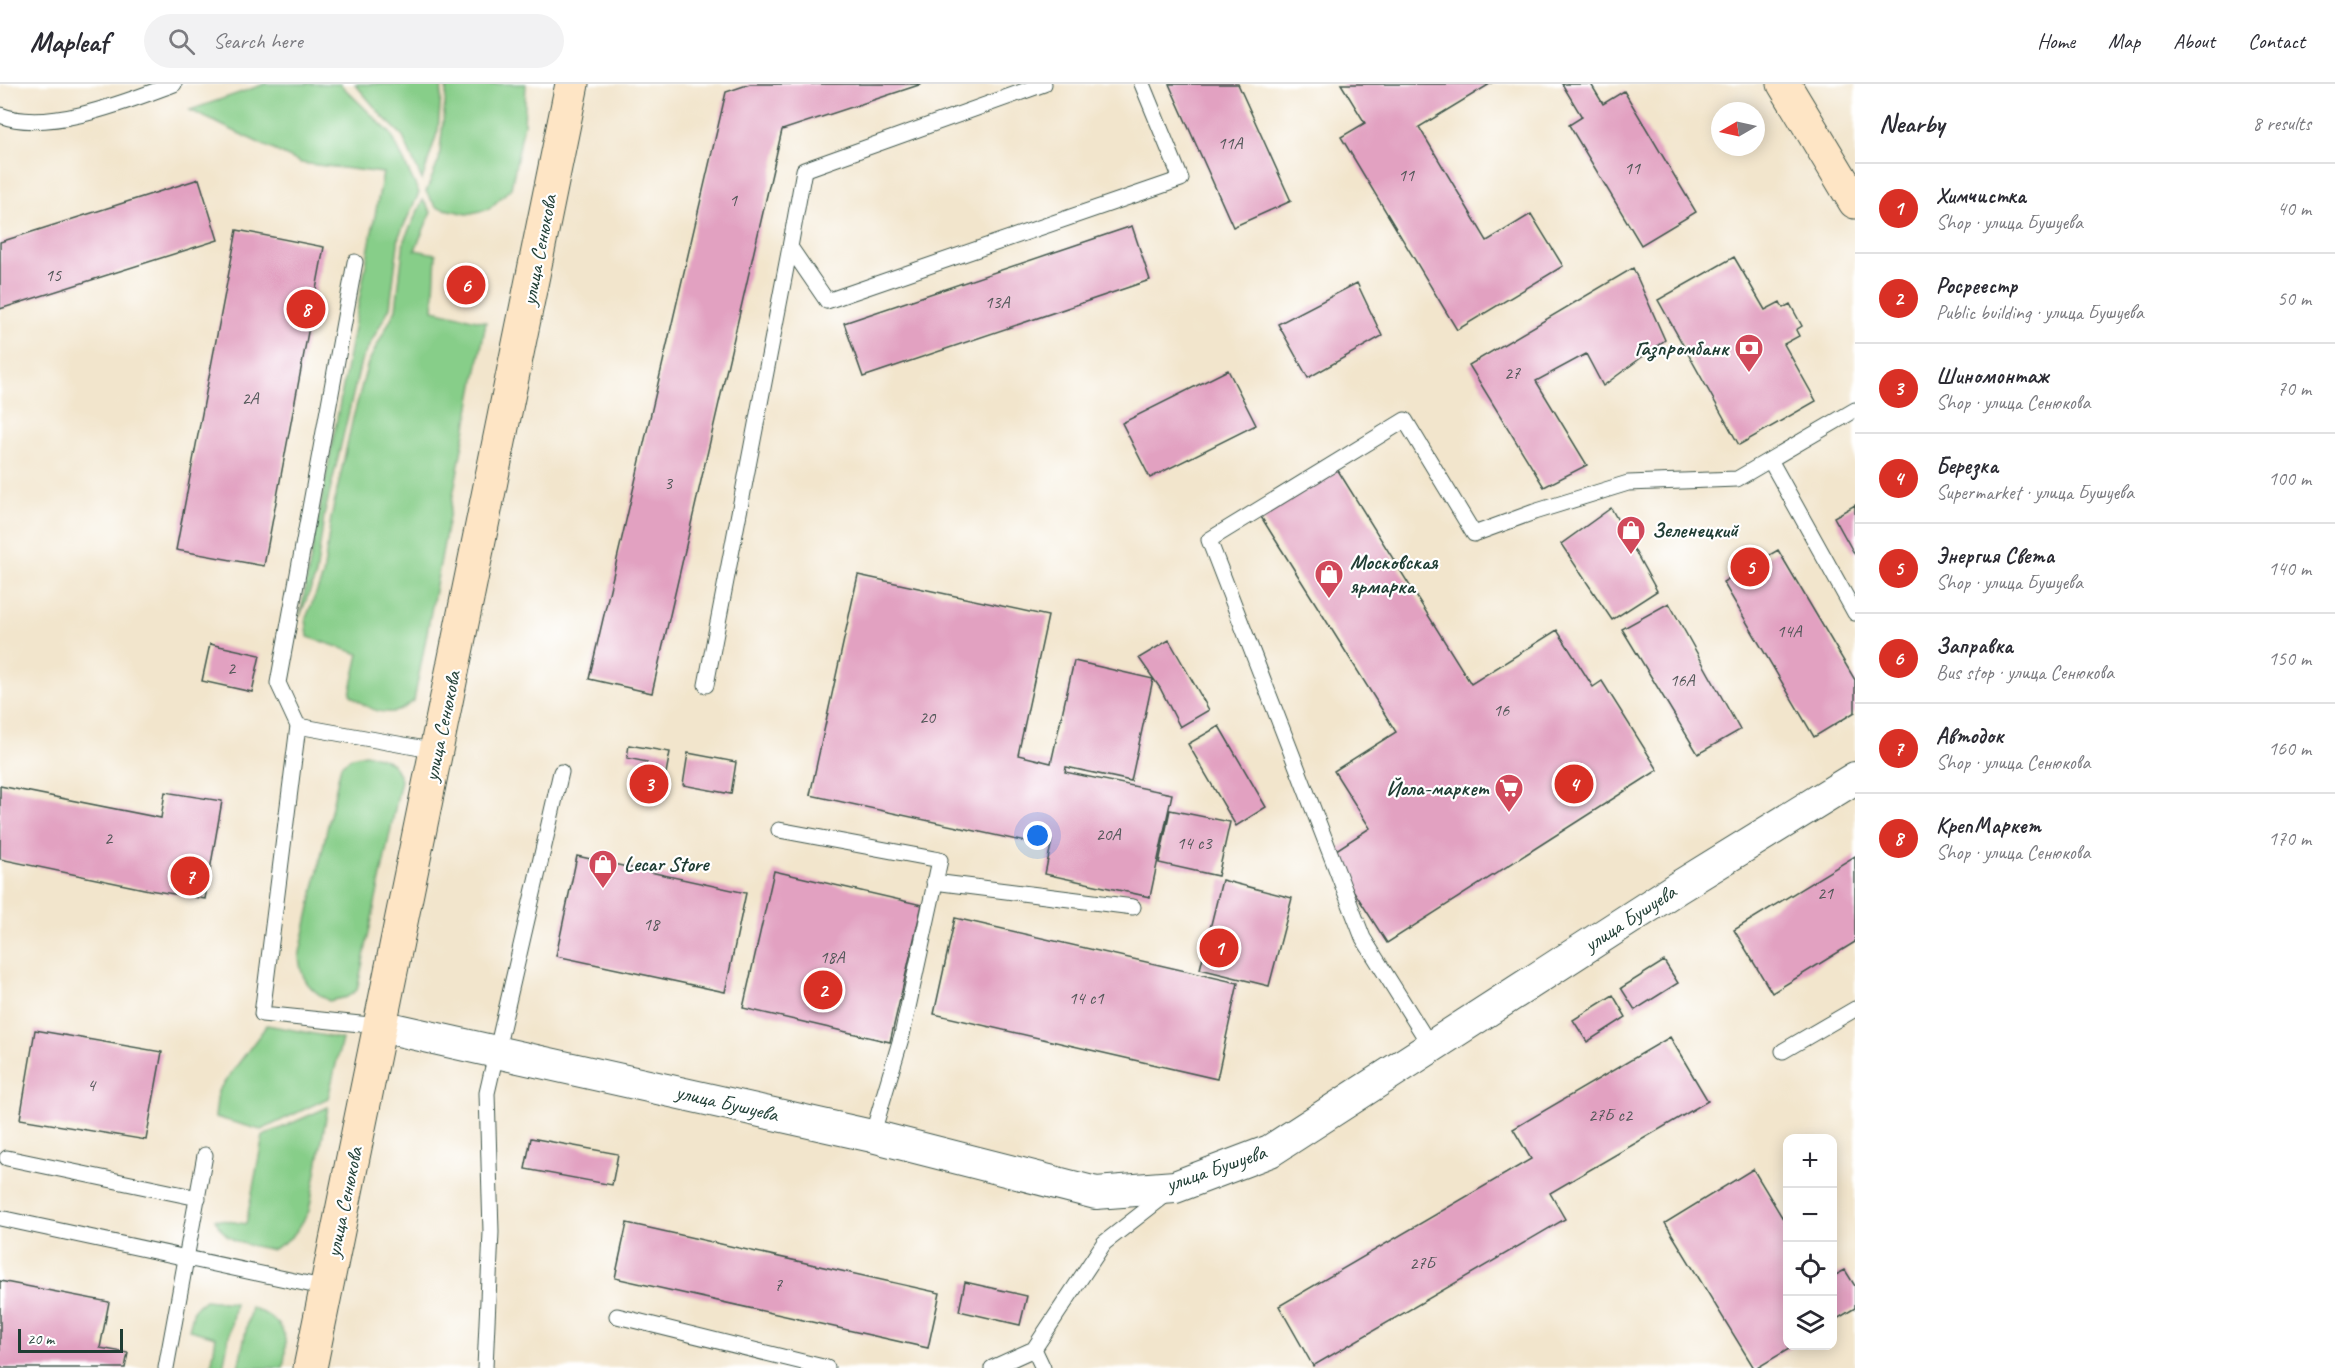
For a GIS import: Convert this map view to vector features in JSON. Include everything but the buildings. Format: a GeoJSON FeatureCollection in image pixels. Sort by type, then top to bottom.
{"type":"FeatureCollection","features":[{"type":"Feature","properties":{"kind":"main road","name":"улица Сенюкова"},"geometry":{"type":"LineString","coordinates":[[310,1368],[572,84]]}},
{"type":"Feature","properties":{"kind":"main road"},"geometry":{"type":"LineString","coordinates":[[1784,84],[1855,202]]}},
{"type":"Feature","properties":{"kind":"street","name":"улица Бушуева"},"geometry":{"type":"LineString","coordinates":[[380,1026],[872,1136],[1096,1193],[1175,1187],[1270,1151],[1677,888],[1855,777]]}},
{"type":"Feature","properties":{"kind":"lane"},"geometry":{"type":"LineString","coordinates":[[0,116],[8,119],[38,121],[76,116],[174,84]]}},
{"type":"Feature","properties":{"kind":"lane"},"geometry":{"type":"LineString","coordinates":[[706,685],[804,170],[1044,84]]}},
{"type":"Feature","properties":{"kind":"lane"},"geometry":{"type":"LineString","coordinates":[[790,247],[827,301],[1181,179],[1142,84]]}},
{"type":"Feature","properties":{"kind":"lane"},"geometry":{"type":"LineString","coordinates":[[355,262],[278,683],[298,726],[262,1014],[380,1026]]}},
{"type":"Feature","properties":{"kind":"lane"},"geometry":{"type":"LineString","coordinates":[[1431,1047],[1363,938],[1209,540],[1405,420],[1474,534],[1534,512],[1628,483],[1737,479],[1855,410]]}},
{"type":"Feature","properties":{"kind":"lane"},"geometry":{"type":"LineString","coordinates":[[1770,460],[1855,613]]}},
{"type":"Feature","properties":{"kind":"lane"},"geometry":{"type":"LineString","coordinates":[[298,726],[437,751]]}},
{"type":"Feature","properties":{"kind":"lane"},"geometry":{"type":"LineString","coordinates":[[484,1368],[491,1232],[487,1093],[561,772]]}},
{"type":"Feature","properties":{"kind":"lane"},"geometry":{"type":"LineString","coordinates":[[779,830],[940,860],[902,1035],[872,1136]]}},
{"type":"Feature","properties":{"kind":"lane"},"geometry":{"type":"LineString","coordinates":[[934,882],[1133,907]]}},
{"type":"Feature","properties":{"kind":"lane"},"geometry":{"type":"LineString","coordinates":[[1783,1051],[1855,1009]]}},
{"type":"Feature","properties":{"kind":"lane"},"geometry":{"type":"LineString","coordinates":[[166,1368],[205,1155]]}},
{"type":"Feature","properties":{"kind":"lane"},"geometry":{"type":"LineString","coordinates":[[7,1158],[198,1198]]}},
{"type":"Feature","properties":{"kind":"lane"},"geometry":{"type":"LineString","coordinates":[[992,1368],[1034,1349],[1104,1243],[1175,1187]]}},
{"type":"Feature","properties":{"kind":"lane"},"geometry":{"type":"LineString","coordinates":[[0,1218],[327,1288]]}},
{"type":"Feature","properties":{"kind":"lane"},"geometry":{"type":"LineString","coordinates":[[617,1316],[827,1368]]}},
{"type":"Feature","properties":{"kind":"lane"},"geometry":{"type":"LineString","coordinates":[[1034,1349],[1043,1368]]}},
{"type":"Feature","properties":{"kind":"green space"},"geometry":{"type":"Polygon","coordinates":[[[265,84],[340,84],[391,134],[419,193],[399,236],[390,307],[361,361],[324,516],[316,575],[300,616],[383,173],[301,163],[190,110],[265,84]]]}},
{"type":"Feature","properties":{"kind":"green space"},"geometry":{"type":"Polygon","coordinates":[[[355,84],[442,84],[438,130],[422,180],[402,135],[355,84]]]}},
{"type":"Feature","properties":{"kind":"green space"},"geometry":{"type":"Polygon","coordinates":[[[447,84],[526,84],[524,124],[511,188],[489,209],[467,214],[436,207],[426,192],[439,160],[447,84]]]}},
{"type":"Feature","properties":{"kind":"green space"},"geometry":{"type":"Polygon","coordinates":[[[423,200],[431,212],[415,250],[436,254],[433,310],[486,322],[414,701],[398,711],[385,712],[366,706],[350,694],[359,654],[308,637],[306,618],[323,576],[331,518],[353,418],[368,363],[396,309],[404,240],[423,200]]]}},
{"type":"Feature","properties":{"kind":"green space"},"geometry":{"type":"Polygon","coordinates":[[[365,754],[388,761],[396,768],[401,780],[357,990],[347,997],[329,1001],[307,983],[299,957],[341,765],[352,757],[365,754]]]}},
{"type":"Feature","properties":{"kind":"green space"},"geometry":{"type":"Polygon","coordinates":[[[267,1025],[342,1039],[328,1098],[261,1130],[215,1117],[218,1091],[267,1025]]]}},
{"type":"Feature","properties":{"kind":"green space"},"geometry":{"type":"Polygon","coordinates":[[[328,1107],[309,1211],[294,1234],[272,1250],[239,1242],[225,1234],[215,1219],[246,1224],[263,1136],[328,1107]]]}},
{"type":"Feature","properties":{"kind":"green space"},"geometry":{"type":"Polygon","coordinates":[[[205,1300],[235,1303],[223,1368],[211,1368],[216,1337],[189,1330],[194,1309],[205,1300]]]}},
{"type":"Feature","properties":{"kind":"green space"},"geometry":{"type":"Polygon","coordinates":[[[251,1307],[271,1317],[282,1329],[286,1345],[283,1368],[238,1368],[251,1307]]]}},
{"type":"Feature","properties":{"kind":"place","name":"Заправка"},"geometry":{"type":"Point","coordinates":[466,285]}},
{"type":"Feature","properties":{"kind":"place","name":"КрепМаркет"},"geometry":{"type":"Point","coordinates":[306,309]}},
{"type":"Feature","properties":{"kind":"place","name":"Газпромбанк"},"geometry":{"type":"Point","coordinates":[1749,374]}},
{"type":"Feature","properties":{"kind":"place","name":"Зеленецкий"},"geometry":{"type":"Point","coordinates":[1631,556]}},
{"type":"Feature","properties":{"kind":"place","name":"Энергия Света"},"geometry":{"type":"Point","coordinates":[1750,567]}},
{"type":"Feature","properties":{"kind":"place","name":"Московская ярмарка"},"geometry":{"type":"Point","coordinates":[1329,600]}},
{"type":"Feature","properties":{"kind":"place","name":"Шиномонтаж"},"geometry":{"type":"Point","coordinates":[649,784]}},
{"type":"Feature","properties":{"kind":"place","name":"Березка"},"geometry":{"type":"Point","coordinates":[1574,784]}},
{"type":"Feature","properties":{"kind":"place","name":"Йола-маркет"},"geometry":{"type":"Point","coordinates":[1509,814]}},
{"type":"Feature","properties":{"kind":"place","name":"Автодок"},"geometry":{"type":"Point","coordinates":[190,876]}},
{"type":"Feature","properties":{"kind":"place","name":"Lecar Store"},"geometry":{"type":"Point","coordinates":[603,890]}},
{"type":"Feature","properties":{"kind":"place","name":"Химчистка"},"geometry":{"type":"Point","coordinates":[1219,948]}},
{"type":"Feature","properties":{"kind":"place","name":"Росреестр"},"geometry":{"type":"Point","coordinates":[823,990]}}]}
